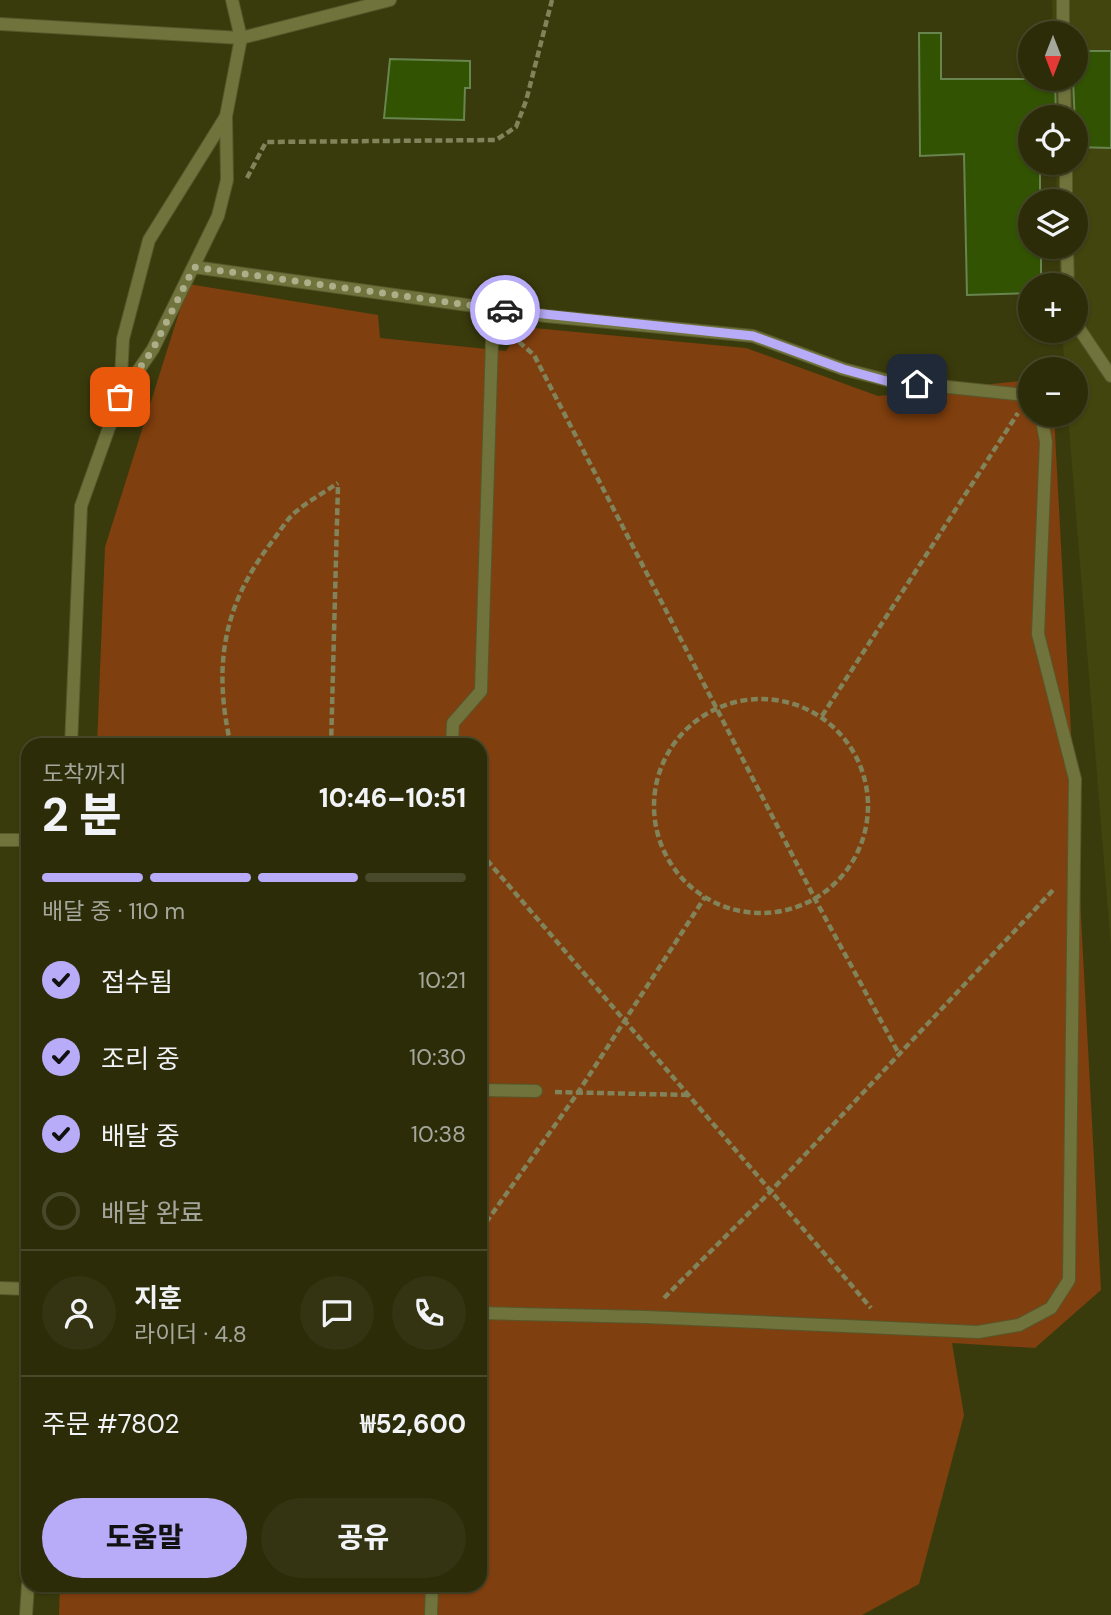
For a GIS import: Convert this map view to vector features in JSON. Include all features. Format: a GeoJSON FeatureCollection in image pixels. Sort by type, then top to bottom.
{"type":"FeatureCollection","features":[{"type":"Feature","properties":{"kind":"lane"},"geometry":{"type":"LineString","coordinates":[[71,738],[81,506],[120,397],[153,349],[218,216],[228,180],[226,116],[241,38],[232,0]]}},
{"type":"Feature","properties":{"kind":"lane"},"geometry":{"type":"LineString","coordinates":[[0,24],[241,38],[390,0]]}},
{"type":"Feature","properties":{"kind":"lane"},"geometry":{"type":"LineString","coordinates":[[1063,0],[1063,21]]}},
{"type":"Feature","properties":{"kind":"lane"},"geometry":{"type":"LineString","coordinates":[[120,397],[123,339],[149,240],[226,116]]}},
{"type":"Feature","properties":{"kind":"lane"},"geometry":{"type":"LineString","coordinates":[[194,267],[493,309],[753,336],[843,369],[890,382],[1018,394]]}},
{"type":"Feature","properties":{"kind":"lane"},"geometry":{"type":"LineString","coordinates":[[452,738],[453,723],[481,691],[493,309]]}},
{"type":"Feature","properties":{"kind":"lane"},"geometry":{"type":"LineString","coordinates":[[1088,342],[1111,376]]}},
{"type":"Feature","properties":{"kind":"lane"},"geometry":{"type":"LineString","coordinates":[[487,1313],[646,1317],[978,1332],[1018,1325],[1051,1308],[1069,1280],[1075,779],[1038,634],[1046,442],[1043,427]]}},
{"type":"Feature","properties":{"kind":"lane"},"geometry":{"type":"LineString","coordinates":[[0,840],[21,840]]}},
{"type":"Feature","properties":{"kind":"lane"},"geometry":{"type":"LineString","coordinates":[[487,1090],[536,1091]]}},
{"type":"Feature","properties":{"kind":"lane"},"geometry":{"type":"LineString","coordinates":[[0,1288],[21,1289]]}},
{"type":"Feature","properties":{"kind":"lane"},"geometry":{"type":"LineString","coordinates":[[26,1615],[28,1592]]}},
{"type":"Feature","properties":{"kind":"lane"},"geometry":{"type":"LineString","coordinates":[[431,1615],[432,1592]]}},
{"type":"Feature","properties":{"kind":"path"},"geometry":{"type":"LineString","coordinates":[[243,187],[266,142],[496,140],[516,127],[527,101],[552,0]]}},
{"type":"Feature","properties":{"kind":"path"},"geometry":{"type":"LineString","coordinates":[[493,309],[513,338],[534,355],[815,899],[900,1054]]}},
{"type":"Feature","properties":{"kind":"path"},"geometry":{"type":"LineString","coordinates":[[822,716],[1018,413]]}},
{"type":"Feature","properties":{"kind":"path"},"geometry":{"type":"LineString","coordinates":[[229,738],[223,710],[220,667],[227,626],[251,568],[296,511],[338,483],[331,738]]}},
{"type":"Feature","properties":{"kind":"path"},"geometry":{"type":"LineString","coordinates":[[752,698],[788,701],[822,716],[848,741],[865,773],[870,809],[862,845],[844,876],[815,899],[783,912],[748,912],[715,903],[705,897],[686,883],[665,855],[654,822],[655,787],[666,754],[687,727],[716,708],[752,698]]}},
{"type":"Feature","properties":{"kind":"path"},"geometry":{"type":"LineString","coordinates":[[487,860],[887,1327]]}},
{"type":"Feature","properties":{"kind":"path"},"geometry":{"type":"LineString","coordinates":[[646,1317],[770,1192],[1074,868]]}},
{"type":"Feature","properties":{"kind":"path"},"geometry":{"type":"LineString","coordinates":[[487,1221],[577,1094],[705,897]]}},
{"type":"Feature","properties":{"kind":"path"},"geometry":{"type":"LineString","coordinates":[[536,1091],[688,1096]]}},
{"type":"Feature","properties":{"kind":"shaded area"},"geometry":{"type":"Polygon","coordinates":[[[1052,0],[1111,0],[1111,948],[1069,427],[1088,427],[1088,357],[1064,357],[1063,343],[1088,343],[1088,273],[1060,273],[1059,259],[1088,259],[1088,189],[1057,189],[1056,175],[1088,175],[1088,105],[1055,105],[1054,91],[1088,91],[1088,21],[1053,21],[1052,0]]]}},
{"type":"Feature","properties":{"kind":"shaded area"},"geometry":{"type":"Polygon","coordinates":[[[188,284],[378,315],[380,338],[506,351],[523,327],[746,348],[878,396],[1018,381],[1018,427],[1055,427],[1101,1290],[1035,1348],[952,1343],[964,1415],[919,1584],[862,1615],[59,1615],[60,1592],[487,1592],[487,738],[97,738],[105,547],[188,284]]]}},
{"type":"Feature","properties":{"kind":"building"},"geometry":{"type":"Polygon","coordinates":[[[919,33],[941,33],[941,79],[1018,79],[1018,91],[1055,91],[1056,105],[1018,105],[1018,175],[1040,175],[1040,189],[1018,189],[1018,259],[1041,259],[1041,273],[1018,273],[1018,293],[967,295],[964,154],[920,156],[919,33]]]}},
{"type":"Feature","properties":{"kind":"building"},"geometry":{"type":"Polygon","coordinates":[[[1088,51],[1111,51],[1111,148],[1088,147],[1088,105],[1074,105],[1074,91],[1088,91],[1088,51]]]}},
{"type":"Feature","properties":{"kind":"building"},"geometry":{"type":"Polygon","coordinates":[[[390,59],[470,61],[470,88],[465,88],[464,120],[384,118],[390,59]]]}},
{"type":"Feature","properties":{"kind":"way so far"},"geometry":{"type":"LineString","coordinates":[[120,397],[153,349],[194,267],[505,310]]}},
{"type":"Feature","properties":{"kind":"route"},"geometry":{"type":"LineString","coordinates":[[505,310],[753,336],[843,369],[890,382],[917,384]]}}]}
